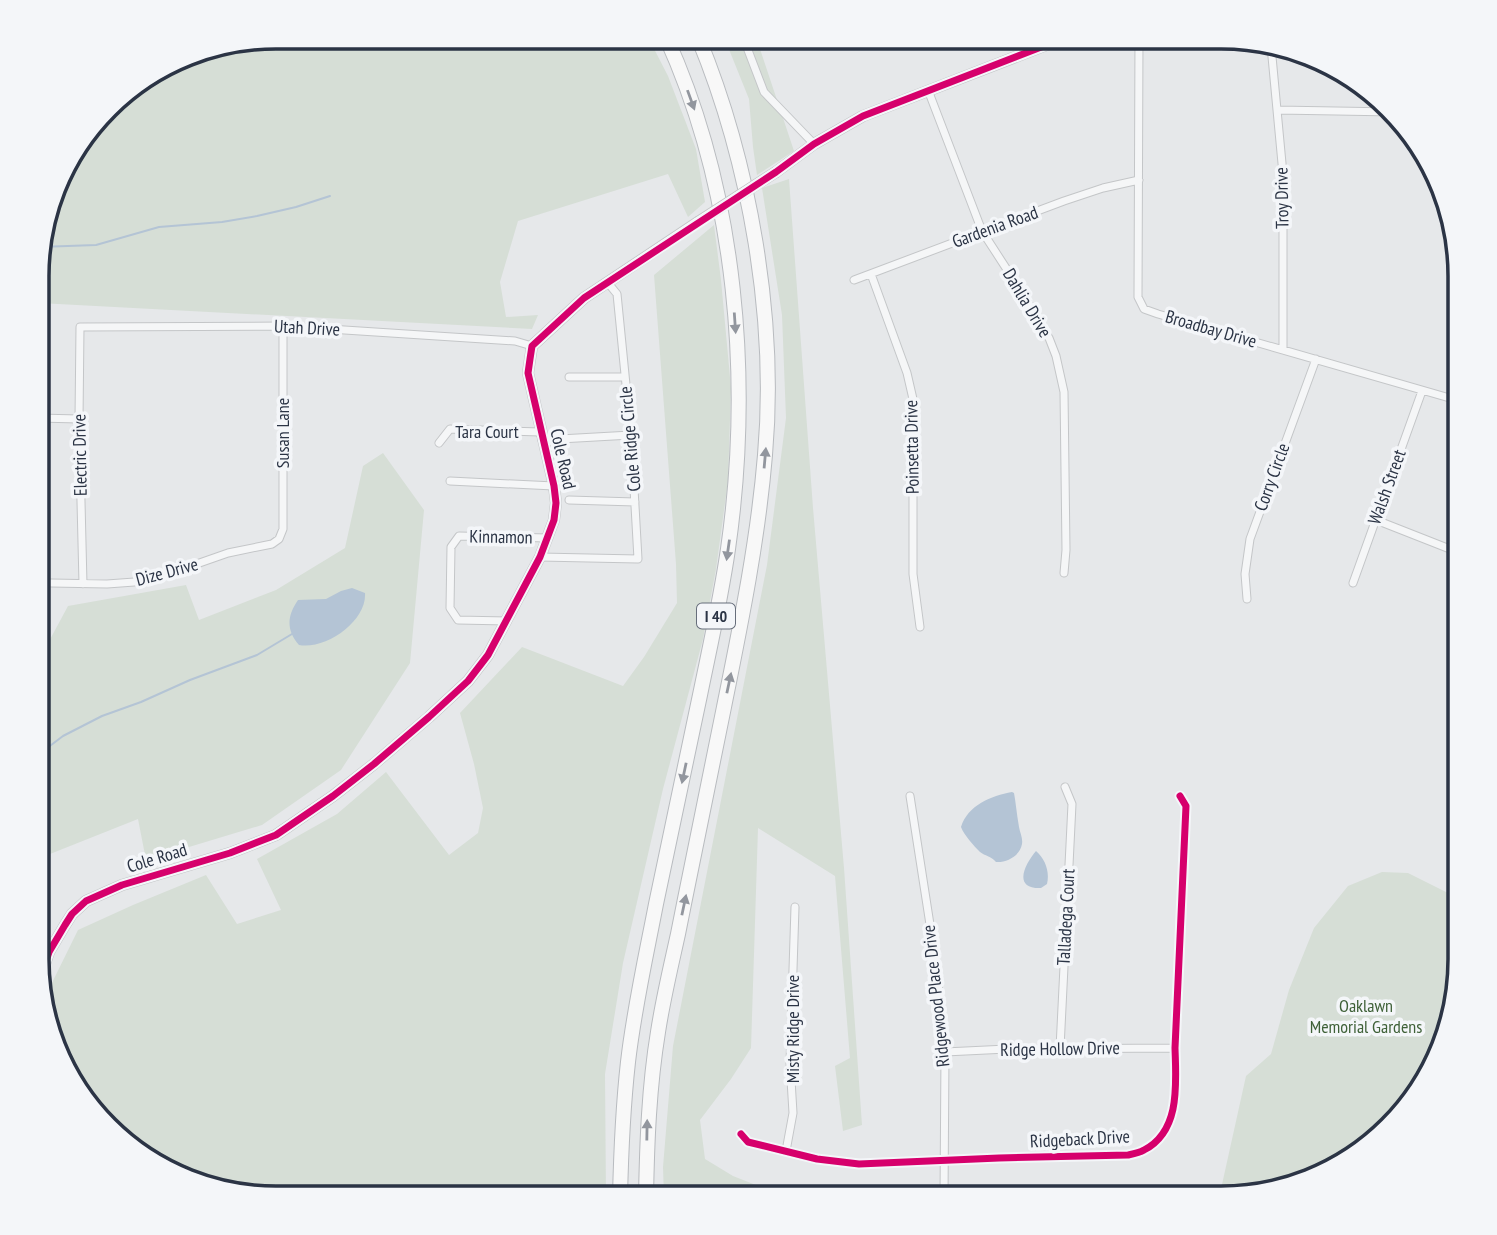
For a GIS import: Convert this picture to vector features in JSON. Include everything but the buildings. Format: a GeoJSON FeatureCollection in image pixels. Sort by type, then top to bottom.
{"type":"FeatureCollection","features":[{"type":"Feature","properties":{"kind":"highway"},"geometry":{"type":"LineString","coordinates":[[669,49],[675,58]]}},
{"type":"Feature","properties":{"kind":"highway","name":"I 40"},"geometry":{"type":"LineString","coordinates":[[621,1186],[628,1060],[638,990],[714,627],[728,550],[737,471],[739,393],[735,315],[727,243],[714,177],[671,49]]}},
{"type":"Feature","properties":{"kind":"highway","name":"I 40"},"geometry":{"type":"LineString","coordinates":[[646,1186],[648,1114],[658,1033],[743,616],[757,533],[766,452],[767,371],[762,289],[749,207],[730,127],[703,49]]}},
{"type":"Feature","properties":{"kind":"street"},"geometry":{"type":"LineString","coordinates":[[748,49],[764,92],[814,144]]}},
{"type":"Feature","properties":{"kind":"street"},"geometry":{"type":"LineString","coordinates":[[532,345],[584,298],[776,172],[814,144],[863,116],[1036,49]]}},
{"type":"Feature","properties":{"kind":"street","name":"Broadbay Drive"},"geometry":{"type":"LineString","coordinates":[[1139,49],[1138,297],[1144,309],[1448,398]]}},
{"type":"Feature","properties":{"kind":"street","name":"Troy Drive"},"geometry":{"type":"LineString","coordinates":[[1272,56],[1283,174],[1283,351]]}},
{"type":"Feature","properties":{"kind":"street","name":"Dahlia Drive"},"geometry":{"type":"LineString","coordinates":[[928,90],[982,231],[1026,299],[1049,338],[1056,356],[1064,392],[1064,573]]}},
{"type":"Feature","properties":{"kind":"street"},"geometry":{"type":"LineString","coordinates":[[1278,110],[1376,112]]}},
{"type":"Feature","properties":{"kind":"street","name":"Gardenia Road"},"geometry":{"type":"LineString","coordinates":[[853,281],[1103,188],[1139,180]]}},
{"type":"Feature","properties":{"kind":"street","name":"Poinsetta Drive"},"geometry":{"type":"LineString","coordinates":[[871,274],[907,373],[913,399],[913,561],[920,627]]}},
{"type":"Feature","properties":{"kind":"street","name":"Cole Ridge Circle"},"geometry":{"type":"LineString","coordinates":[[540,557],[638,559],[631,435],[617,294],[608,282]]}},
{"type":"Feature","properties":{"kind":"street","name":"Utah Drive"},"geometry":{"type":"LineString","coordinates":[[80,327],[283,326],[515,341],[532,345]]}},
{"type":"Feature","properties":{"kind":"street","name":"Susan Lane"},"geometry":{"type":"LineString","coordinates":[[279,539],[283,528],[283,326]]}},
{"type":"Feature","properties":{"kind":"street","name":"Electric Drive"},"geometry":{"type":"LineString","coordinates":[[80,327],[83,584]]}},
{"type":"Feature","properties":{"kind":"street","name":"Cole Road"},"geometry":{"type":"LineString","coordinates":[[49,952],[72,914],[86,901],[122,885],[261,842],[293,825],[374,764],[468,681],[488,655],[503,620],[540,557],[554,520],[554,486],[528,373],[532,345]]}},
{"type":"Feature","properties":{"kind":"street","name":"Corry Circle"},"geometry":{"type":"LineString","coordinates":[[1247,599],[1245,574],[1250,539],[1316,359]]}},
{"type":"Feature","properties":{"kind":"street"},"geometry":{"type":"LineString","coordinates":[[569,377],[625,377]]}},
{"type":"Feature","properties":{"kind":"street","name":"Walsh Street"},"geometry":{"type":"LineString","coordinates":[[1353,583],[1422,391]]}},
{"type":"Feature","properties":{"kind":"street"},"geometry":{"type":"LineString","coordinates":[[49,418],[79,419]]}},
{"type":"Feature","properties":{"kind":"street","name":"Tara Court"},"geometry":{"type":"LineString","coordinates":[[439,443],[450,429],[543,437]]}},
{"type":"Feature","properties":{"kind":"street"},"geometry":{"type":"LineString","coordinates":[[543,437],[631,435]]}},
{"type":"Feature","properties":{"kind":"street"},"geometry":{"type":"LineString","coordinates":[[450,481],[554,486]]}},
{"type":"Feature","properties":{"kind":"street","name":"Cole Ridge Circle"},"geometry":{"type":"LineString","coordinates":[[569,500],[635,502]]}},
{"type":"Feature","properties":{"kind":"street"},"geometry":{"type":"LineString","coordinates":[[1376,520],[1448,548]]}},
{"type":"Feature","properties":{"kind":"street","name":"Kinnamon"},"geometry":{"type":"LineString","coordinates":[[503,620],[457,620],[450,608],[451,547],[459,536],[547,538]]}},
{"type":"Feature","properties":{"kind":"street","name":"Dize Drive"},"geometry":{"type":"LineString","coordinates":[[51,583],[107,584],[148,581],[228,553],[272,544],[279,539]]}},
{"type":"Feature","properties":{"kind":"street","name":"Talladega Court"},"geometry":{"type":"LineString","coordinates":[[1060,1048],[1072,804],[1065,787]]}},
{"type":"Feature","properties":{"kind":"street","name":"Ridgewood Place Drive"},"geometry":{"type":"LineString","coordinates":[[910,796],[936,964],[945,1052],[944,1186]]}},
{"type":"Feature","properties":{"kind":"street","name":"Ridgeback Drive"},"geometry":{"type":"LineString","coordinates":[[741,1133],[748,1142],[817,1158],[859,1164],[1128,1156],[1144,1150],[1163,1133],[1173,1110],[1186,806],[1180,796]]}},
{"type":"Feature","properties":{"kind":"street","name":"Misty Ridge Drive"},"geometry":{"type":"LineString","coordinates":[[786,1151],[793,1113],[790,1063],[795,907]]}},
{"type":"Feature","properties":{"kind":"street","name":"Ridge Hollow Drive"},"geometry":{"type":"LineString","coordinates":[[945,1052],[1175,1048]]}},
{"type":"Feature","properties":{"kind":"green space"},"geometry":{"type":"Polygon","coordinates":[[[262,49],[654,49],[668,76],[696,149],[705,202],[688,217],[668,174],[518,221],[500,282],[506,317],[538,315],[532,329],[49,304],[51,247],[66,189],[96,138],[126,105],[150,87],[189,66],[232,53],[262,49]]]}},
{"type":"Feature","properties":{"kind":"green space"},"geometry":{"type":"Polygon","coordinates":[[[729,49],[760,49],[794,151],[757,175],[753,147],[749,99],[729,49]]]}},
{"type":"Feature","properties":{"kind":"green space"},"geometry":{"type":"Polygon","coordinates":[[[789,179],[862,1125],[843,1131],[835,1066],[850,1058],[835,876],[758,828],[751,1048],[700,1120],[705,1159],[733,1176],[758,1186],[664,1186],[673,1046],[767,565],[786,418],[782,315],[762,188],[789,179]]]}},
{"type":"Feature","properties":{"kind":"green space"},"geometry":{"type":"Polygon","coordinates":[[[714,225],[731,388],[728,481],[703,639],[663,789],[623,963],[605,1074],[606,1186],[262,1186],[218,1178],[189,1169],[163,1156],[138,1139],[96,1097],[66,1046],[51,985],[78,930],[206,875],[237,924],[281,910],[257,859],[337,814],[386,772],[449,855],[478,833],[483,808],[460,713],[522,647],[623,686],[677,603],[654,275],[714,225]]]}},
{"type":"Feature","properties":{"kind":"green space"},"geometry":{"type":"Polygon","coordinates":[[[383,453],[424,510],[410,663],[341,770],[262,825],[146,860],[138,819],[49,854],[49,641],[68,606],[186,585],[199,620],[276,590],[345,548],[363,466],[383,453]]]}},
{"type":"Feature","properties":{"kind":"green space","name":"Oaklawn Memorial Gardens"},"geometry":{"type":"Polygon","coordinates":[[[1382,872],[1408,873],[1448,893],[1446,988],[1431,1046],[1401,1097],[1381,1119],[1347,1148],[1308,1169],[1279,1178],[1222,1186],[1246,1076],[1271,1054],[1289,990],[1314,928],[1348,886],[1382,872]]]}},
{"type":"Feature","properties":{"kind":"water"},"geometry":{"type":"Polygon","coordinates":[[[352,588],[365,593],[364,603],[352,623],[321,643],[299,645],[290,628],[292,612],[298,600],[326,599],[352,588]]]}},
{"type":"Feature","properties":{"kind":"water"},"geometry":{"type":"Polygon","coordinates":[[[1012,792],[1022,844],[1012,858],[996,862],[980,852],[961,827],[964,819],[975,807],[996,796],[1012,792]]]}},
{"type":"Feature","properties":{"kind":"water"},"geometry":{"type":"Polygon","coordinates":[[[1036,851],[1047,870],[1047,884],[1041,888],[1032,887],[1024,880],[1025,869],[1036,851]]]}},
{"type":"Feature","properties":{"kind":"waterway"},"geometry":{"type":"LineString","coordinates":[[51,247],[96,245],[159,227],[257,216],[330,196]]}},
{"type":"Feature","properties":{"kind":"waterway"},"geometry":{"type":"LineString","coordinates":[[49,747],[63,736],[102,716],[257,655],[292,634]]}},
{"type":"Feature","properties":{"kind":"cycle path"},"geometry":{"type":"LineString","coordinates":[[49,952],[72,914],[86,901],[122,885],[230,853],[276,835],[374,764],[468,681],[488,655],[540,557],[554,520],[554,486],[528,373],[532,346],[584,298],[776,172],[814,144],[863,116],[1036,49]]}},
{"type":"Feature","properties":{"kind":"cycle path"},"geometry":{"type":"LineString","coordinates":[[741,1134],[748,1142],[817,1159],[859,1164],[1128,1155],[1142,1151],[1156,1142],[1170,1119],[1175,1091],[1186,806],[1180,796]]}}]}
